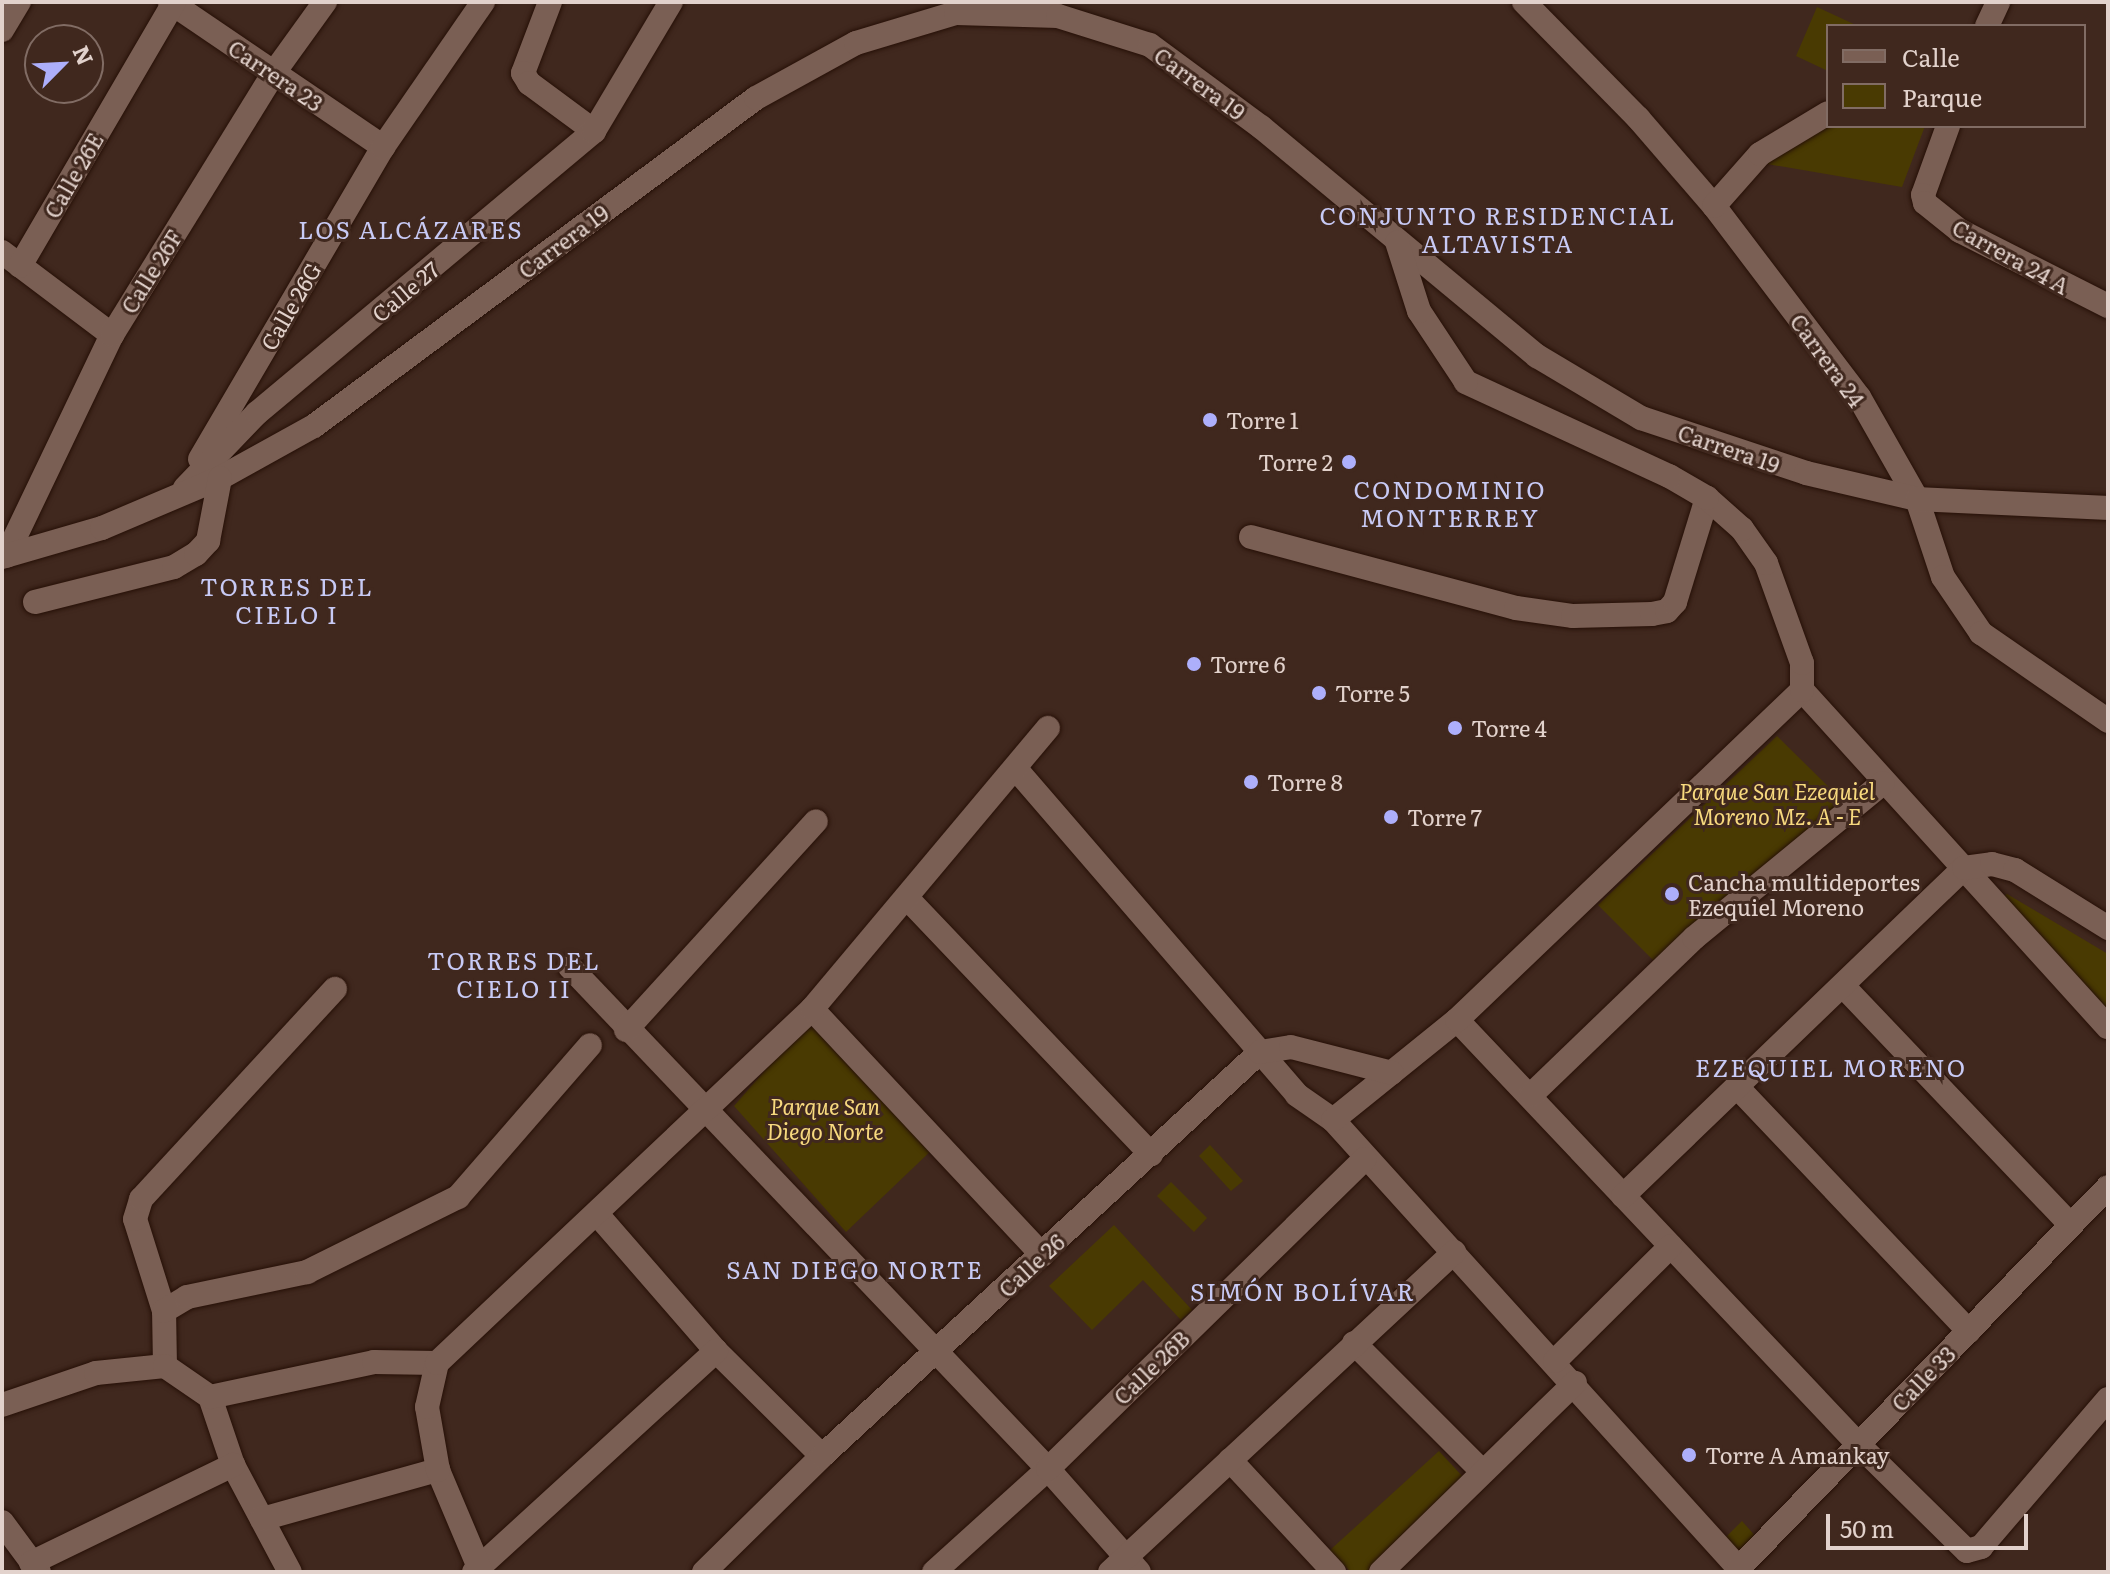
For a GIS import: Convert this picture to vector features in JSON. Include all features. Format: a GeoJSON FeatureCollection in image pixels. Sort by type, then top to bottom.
{"type":"FeatureCollection","features":[{"type":"Feature","properties":{"kind":"street"},"geometry":{"type":"LineString","coordinates":[[2,30],[19,2]]}},
{"type":"Feature","properties":{"kind":"street","name":"Calle 26F"},"geometry":{"type":"LineString","coordinates":[[4,556],[112,335],[273,74],[325,2]]}},
{"type":"Feature","properties":{"kind":"street","name":"Calle 26G"},"geometry":{"type":"LineString","coordinates":[[181,493],[383,147],[483,2]]}},
{"type":"Feature","properties":{"kind":"street"},"geometry":{"type":"LineString","coordinates":[[550,2],[523,73],[529,83],[594,131]]}},
{"type":"Feature","properties":{"kind":"street","name":"Calle 27"},"geometry":{"type":"LineString","coordinates":[[181,493],[257,413],[594,131],[671,2]]}},
{"type":"Feature","properties":{"kind":"street","name":"Carrera 24"},"geometry":{"type":"LineString","coordinates":[[1524,2],[1638,118],[1714,206],[1859,397],[1917,499],[1943,577],[1981,633],[2108,721]]}},
{"type":"Feature","properties":{"kind":"street"},"geometry":{"type":"LineString","coordinates":[[1988,24],[1998,2]]}},
{"type":"Feature","properties":{"kind":"street","name":"Carrera 23"},"geometry":{"type":"LineString","coordinates":[[172,3],[383,147]]}},
{"type":"Feature","properties":{"kind":"street","name":"Calle 26E"},"geometry":{"type":"LineString","coordinates":[[11,259],[172,3]]}},
{"type":"Feature","properties":{"kind":"street","name":"Carrera 19"},"geometry":{"type":"LineString","coordinates":[[4,556],[102,528],[220,478],[314,426],[756,98],[856,43],[956,13],[1058,16],[1150,45],[1261,127],[1537,356],[1641,418],[1806,473],[1917,499],[2108,508]]}},
{"type":"Feature","properties":{"kind":"street"},"geometry":{"type":"LineString","coordinates":[[1714,206],[1760,154],[1826,114]]}},
{"type":"Feature","properties":{"kind":"street","name":"Carrera 24 A"},"geometry":{"type":"LineString","coordinates":[[1947,128],[1923,195],[1960,231],[2108,306]]}},
{"type":"Feature","properties":{"kind":"street"},"geometry":{"type":"LineString","coordinates":[[1397,242],[1419,311],[1466,382],[1707,498],[1742,529],[1766,563],[1802,663],[1802,690],[1883,783],[2108,1027]]}},
{"type":"Feature","properties":{"kind":"street"},"geometry":{"type":"LineString","coordinates":[[11,259],[112,335]]}},
{"type":"Feature","properties":{"kind":"street"},"geometry":{"type":"LineString","coordinates":[[35,602],[174,567],[196,554],[208,541],[220,478]]}},
{"type":"Feature","properties":{"kind":"street"},"geometry":{"type":"LineString","coordinates":[[1251,537],[1516,608],[1573,616],[1652,614],[1667,611],[1675,602],[1707,498]]}},
{"type":"Feature","properties":{"kind":"street"},"geometry":{"type":"LineString","coordinates":[[1333,1120],[1457,1020],[1802,690]]}},
{"type":"Feature","properties":{"kind":"street"},"geometry":{"type":"LineString","coordinates":[[716,1351],[478,1571],[438,1470],[427,1407],[437,1363],[706,1115],[812,1009],[1048,728]]}},
{"type":"Feature","properties":{"kind":"street"},"geometry":{"type":"LineString","coordinates":[[1016,769],[1297,1095],[1333,1120],[1365,1159],[1575,1383],[1741,1570]]}},
{"type":"Feature","properties":{"kind":"street"},"geometry":{"type":"LineString","coordinates":[[1531,1095],[1694,938],[1883,783]]}},
{"type":"Feature","properties":{"kind":"street"},"geometry":{"type":"LineString","coordinates":[[626,1030],[816,821]]}},
{"type":"Feature","properties":{"kind":"street"},"geometry":{"type":"LineString","coordinates":[[1623,1196],[1845,988],[1964,868],[1992,864],[2015,870],[2108,928]]}},
{"type":"Feature","properties":{"kind":"street"},"geometry":{"type":"LineString","coordinates":[[907,898],[1151,1154]]}},
{"type":"Feature","properties":{"kind":"street"},"geometry":{"type":"LineString","coordinates":[[570,967],[706,1115],[1048,1469],[1125,1567],[1230,1460],[1454,1252]]}},
{"type":"Feature","properties":{"kind":"street"},"geometry":{"type":"LineString","coordinates":[[1845,988],[2071,1225]]}},
{"type":"Feature","properties":{"kind":"street"},"geometry":{"type":"LineString","coordinates":[[165,1366],[164,1311],[135,1219],[141,1199],[335,989]]}},
{"type":"Feature","properties":{"kind":"street"},"geometry":{"type":"LineString","coordinates":[[812,1009],[1042,1255]]}},
{"type":"Feature","properties":{"kind":"street"},"geometry":{"type":"LineString","coordinates":[[1457,1020],[1859,1445],[1967,1551],[1981,1547],[2108,1399]]}},
{"type":"Feature","properties":{"kind":"street"},"geometry":{"type":"LineString","coordinates":[[164,1311],[187,1297],[307,1272],[458,1197],[590,1045]]}},
{"type":"Feature","properties":{"kind":"street"},"geometry":{"type":"LineString","coordinates":[[1260,1052],[1291,1047],[1392,1073]]}},
{"type":"Feature","properties":{"kind":"street","name":"Calle 26"},"geometry":{"type":"LineString","coordinates":[[704,1572],[822,1456],[1260,1052]]}},
{"type":"Feature","properties":{"kind":"street"},"geometry":{"type":"LineString","coordinates":[[1739,1089],[1969,1331]]}},
{"type":"Feature","properties":{"kind":"street","name":"Calle 26B"},"geometry":{"type":"LineString","coordinates":[[934,1572],[1048,1469],[1365,1159]]}},
{"type":"Feature","properties":{"kind":"street","name":"Calle 33"},"geometry":{"type":"LineString","coordinates":[[1741,1570],[2108,1187]]}},
{"type":"Feature","properties":{"kind":"street"},"geometry":{"type":"LineString","coordinates":[[597,1214],[716,1351],[822,1456]]}},
{"type":"Feature","properties":{"kind":"street"},"geometry":{"type":"LineString","coordinates":[[1555,1361],[1671,1246]]}},
{"type":"Feature","properties":{"kind":"street"},"geometry":{"type":"LineString","coordinates":[[1354,1343],[1483,1472]]}},
{"type":"Feature","properties":{"kind":"street"},"geometry":{"type":"LineString","coordinates":[[210,1397],[374,1362],[437,1363]]}},
{"type":"Feature","properties":{"kind":"street"},"geometry":{"type":"LineString","coordinates":[[2,1405],[96,1373],[165,1366],[210,1397],[233,1465],[290,1572]]}},
{"type":"Feature","properties":{"kind":"street"},"geometry":{"type":"LineString","coordinates":[[1381,1572],[1575,1383]]}},
{"type":"Feature","properties":{"kind":"street"},"geometry":{"type":"LineString","coordinates":[[1230,1460],[1334,1572]]}},
{"type":"Feature","properties":{"kind":"street"},"geometry":{"type":"LineString","coordinates":[[2,1522],[23,1559],[233,1465]]}},
{"type":"Feature","properties":{"kind":"street"},"geometry":{"type":"LineString","coordinates":[[262,1519],[438,1470]]}},
{"type":"Feature","properties":{"kind":"green space"},"geometry":{"type":"Polygon","coordinates":[[[1817,7],[1854,24],[1826,24],[1826,70],[1796,56],[1817,7]]]}},
{"type":"Feature","properties":{"kind":"green space"},"geometry":{"type":"Polygon","coordinates":[[[1826,127],[1924,128],[1902,187],[1767,164],[1784,149],[1826,127]]]}},
{"type":"Feature","properties":{"kind":"green space","name":"Parque San Ezequiel Moreno Mz. A - E"},"geometry":{"type":"Polygon","coordinates":[[[1777,736],[1849,807],[1656,963],[1598,905],[1777,736]]]}},
{"type":"Feature","properties":{"kind":"green space"},"geometry":{"type":"Polygon","coordinates":[[[2007,894],[2108,954],[2108,1017],[1998,899],[2007,894]]]}},
{"type":"Feature","properties":{"kind":"green space","name":"Parque San Diego Norte"},"geometry":{"type":"Polygon","coordinates":[[[813,1015],[936,1146],[846,1232],[734,1106],[813,1015]]]}},
{"type":"Feature","properties":{"kind":"green space"},"geometry":{"type":"Polygon","coordinates":[[[1210,1145],[1243,1181],[1231,1191],[1199,1156],[1210,1145]]]}},
{"type":"Feature","properties":{"kind":"green space"},"geometry":{"type":"Polygon","coordinates":[[[1171,1182],[1207,1218],[1194,1232],[1157,1196],[1171,1182]]]}},
{"type":"Feature","properties":{"kind":"green space"},"geometry":{"type":"Polygon","coordinates":[[[1114,1225],[1192,1310],[1181,1320],[1143,1280],[1092,1330],[1049,1286],[1114,1225]]]}},
{"type":"Feature","properties":{"kind":"green space"},"geometry":{"type":"Polygon","coordinates":[[[1439,1451],[1464,1478],[1367,1572],[1351,1572],[1329,1551],[1439,1451]]]}},
{"type":"Feature","properties":{"kind":"green space"},"geometry":{"type":"Polygon","coordinates":[[[1742,1521],[1757,1538],[1739,1555],[1724,1539],[1742,1521]]]}},
{"type":"Feature","properties":{"kind":"place","name":"Torre 1"},"geometry":{"type":"Point","coordinates":[1210,420]}},
{"type":"Feature","properties":{"kind":"place","name":"Torre 2"},"geometry":{"type":"Point","coordinates":[1349,462]}},
{"type":"Feature","properties":{"kind":"place","name":"Torre 6"},"geometry":{"type":"Point","coordinates":[1194,664]}},
{"type":"Feature","properties":{"kind":"place","name":"Torre 5"},"geometry":{"type":"Point","coordinates":[1319,693]}},
{"type":"Feature","properties":{"kind":"place","name":"Torre 4"},"geometry":{"type":"Point","coordinates":[1455,728]}},
{"type":"Feature","properties":{"kind":"place","name":"Torre 8"},"geometry":{"type":"Point","coordinates":[1251,782]}},
{"type":"Feature","properties":{"kind":"place","name":"Torre 7"},"geometry":{"type":"Point","coordinates":[1391,817]}},
{"type":"Feature","properties":{"kind":"place","name":"Cancha multideportes Ezequiel Moreno"},"geometry":{"type":"Point","coordinates":[1672,894]}},
{"type":"Feature","properties":{"kind":"place","name":"Torre A Amankay"},"geometry":{"type":"Point","coordinates":[1689,1455]}},
{"type":"Feature","properties":{"kind":"district","name":"LOS ALCÁZARES"},"geometry":{"type":"Point","coordinates":[411,229]}},
{"type":"Feature","properties":{"kind":"district","name":"CONJUNTO RESIDENCIAL ALTAVISTA"},"geometry":{"type":"Point","coordinates":[1498,229]}},
{"type":"Feature","properties":{"kind":"district","name":"CONDOMINIO MONTERREY"},"geometry":{"type":"Point","coordinates":[1450,503]}},
{"type":"Feature","properties":{"kind":"district","name":"TORRES DEL CIELO I"},"geometry":{"type":"Point","coordinates":[287,600]}},
{"type":"Feature","properties":{"kind":"district","name":"TORRES DEL CIELO II"},"geometry":{"type":"Point","coordinates":[514,974]}},
{"type":"Feature","properties":{"kind":"district","name":"EZEQUIEL MORENO"},"geometry":{"type":"Point","coordinates":[1831,1067]}},
{"type":"Feature","properties":{"kind":"district","name":"SAN DIEGO NORTE"},"geometry":{"type":"Point","coordinates":[855,1269]}},
{"type":"Feature","properties":{"kind":"district","name":"SIMÓN BOLÍVAR"},"geometry":{"type":"Point","coordinates":[1303,1291]}}]}
